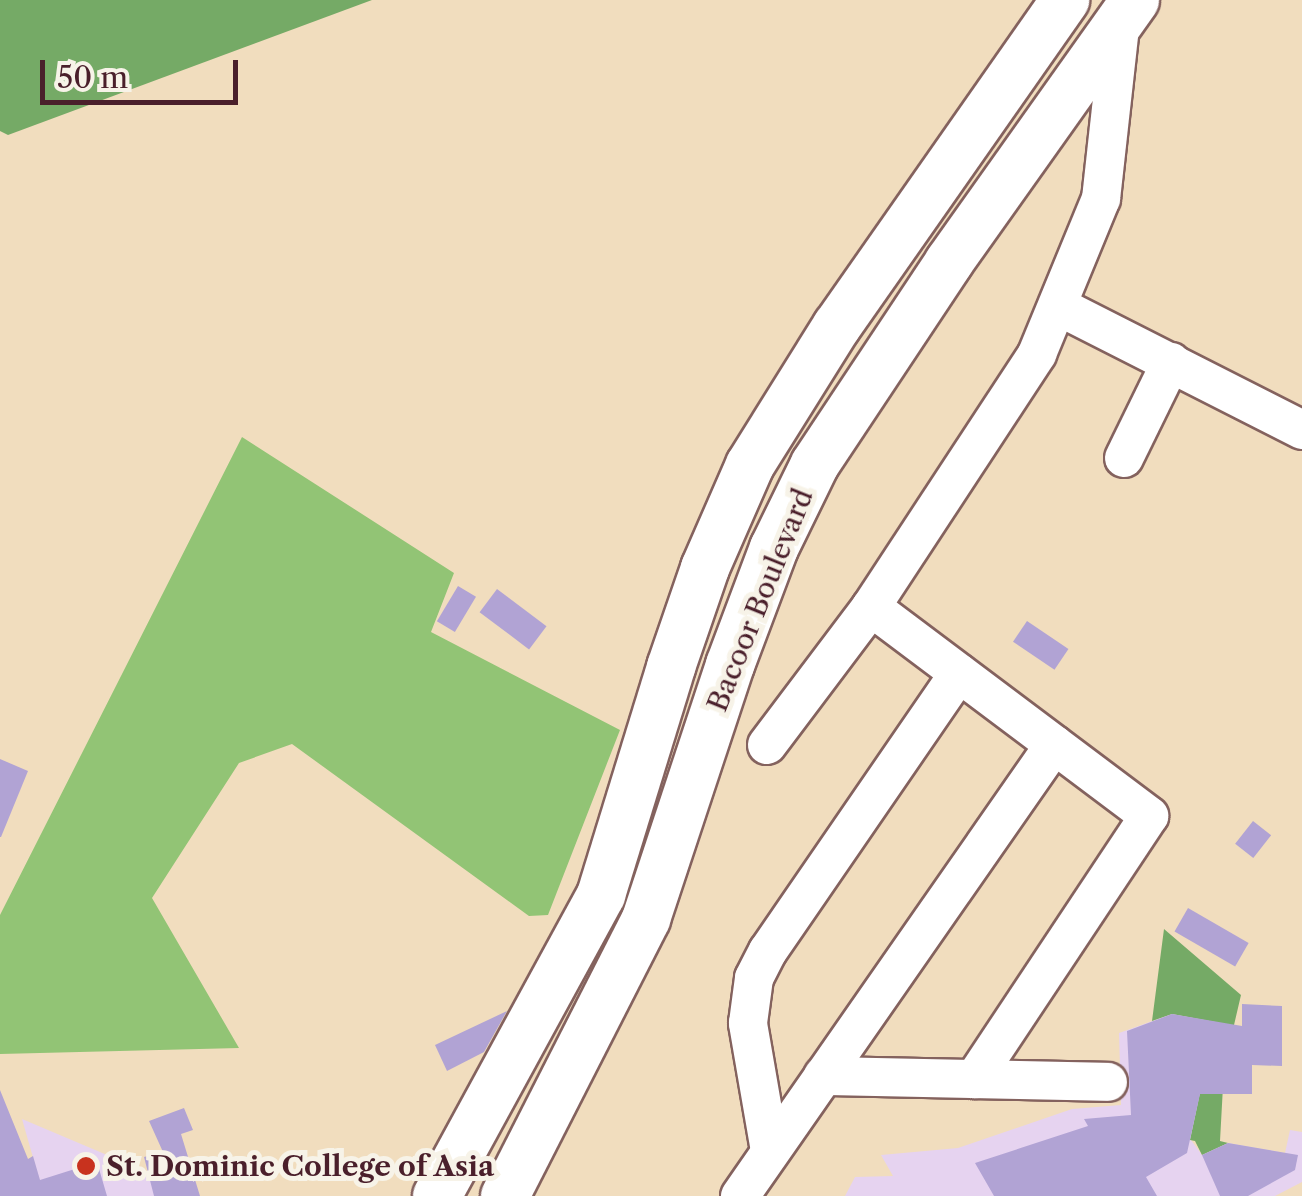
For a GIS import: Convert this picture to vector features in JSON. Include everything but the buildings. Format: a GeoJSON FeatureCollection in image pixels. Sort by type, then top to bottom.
{"type":"FeatureCollection","features":[{"type":"Feature","properties":{"kind":"main road","name":"Bacoor Boulevard"},"geometry":{"type":"LineString","coordinates":[[437,1196],[601,895],[682,634],[750,465],[837,326],[1066,0]]}},
{"type":"Feature","properties":{"kind":"main road","name":"Bacoor Boulevard"},"geometry":{"type":"LineString","coordinates":[[505,1196],[646,919],[730,665],[774,548],[815,464],[949,262],[1128,10]]}},
{"type":"Feature","properties":{"kind":"main road"},"geometry":{"type":"LineString","coordinates":[[487,1104],[540,1130]]}},
{"type":"Feature","properties":{"kind":"street"},"geometry":{"type":"LineString","coordinates":[[767,745],[871,607],[1037,354],[1101,199],[1128,10]]}},
{"type":"Feature","properties":{"kind":"street"},"geometry":{"type":"LineString","coordinates":[[1058,306],[1302,430]]}},
{"type":"Feature","properties":{"kind":"street"},"geometry":{"type":"LineString","coordinates":[[1124,458],[1171,362]]}},
{"type":"Feature","properties":{"kind":"street"},"geometry":{"type":"LineString","coordinates":[[871,607],[1149,816],[974,1079]]}},
{"type":"Feature","properties":{"kind":"street"},"geometry":{"type":"LineString","coordinates":[[770,1151],[748,1023],[754,978],[959,673]]}},
{"type":"Feature","properties":{"kind":"street"},"geometry":{"type":"LineString","coordinates":[[740,1196],[1054,745]]}},
{"type":"Feature","properties":{"kind":"street"},"geometry":{"type":"LineString","coordinates":[[823,1076],[1108,1082]]}},
{"type":"Feature","properties":{"kind":"shaded area"},"geometry":{"type":"Polygon","coordinates":[[[1172,1014],[1215,1022],[1191,1140],[1202,1155],[1228,1143],[1285,1153],[1290,1130],[1302,1132],[1302,1182],[1275,1196],[845,1196],[855,1177],[893,1176],[881,1155],[958,1148],[1072,1109],[1121,1105],[1119,1033],[1172,1014]]]}},
{"type":"Feature","properties":{"kind":"shaded area","name":"St. Dominic College of Asia"},"geometry":{"type":"Polygon","coordinates":[[[22,1119],[159,1177],[190,1196],[44,1196],[22,1119]]]}},
{"type":"Feature","properties":{"kind":"green space"},"geometry":{"type":"Polygon","coordinates":[[[0,0],[372,0],[8,135],[0,131],[0,0]]]}},
{"type":"Feature","properties":{"kind":"green space"},"geometry":{"type":"Polygon","coordinates":[[[242,437],[454,573],[431,632],[620,730],[548,915],[529,916],[292,744],[239,763],[152,898],[239,1048],[0,1054],[0,915],[242,437]]]}},
{"type":"Feature","properties":{"kind":"green space"},"geometry":{"type":"Polygon","coordinates":[[[1164,929],[1241,995],[1224,1068],[1220,1141],[1228,1143],[1202,1155],[1195,1141],[1190,1140],[1215,1022],[1172,1014],[1152,1021],[1164,929]]]}},
{"type":"Feature","properties":{"kind":"place","name":"St. Dominic College of Asia"},"geometry":{"type":"Point","coordinates":[86,1166]}}]}
